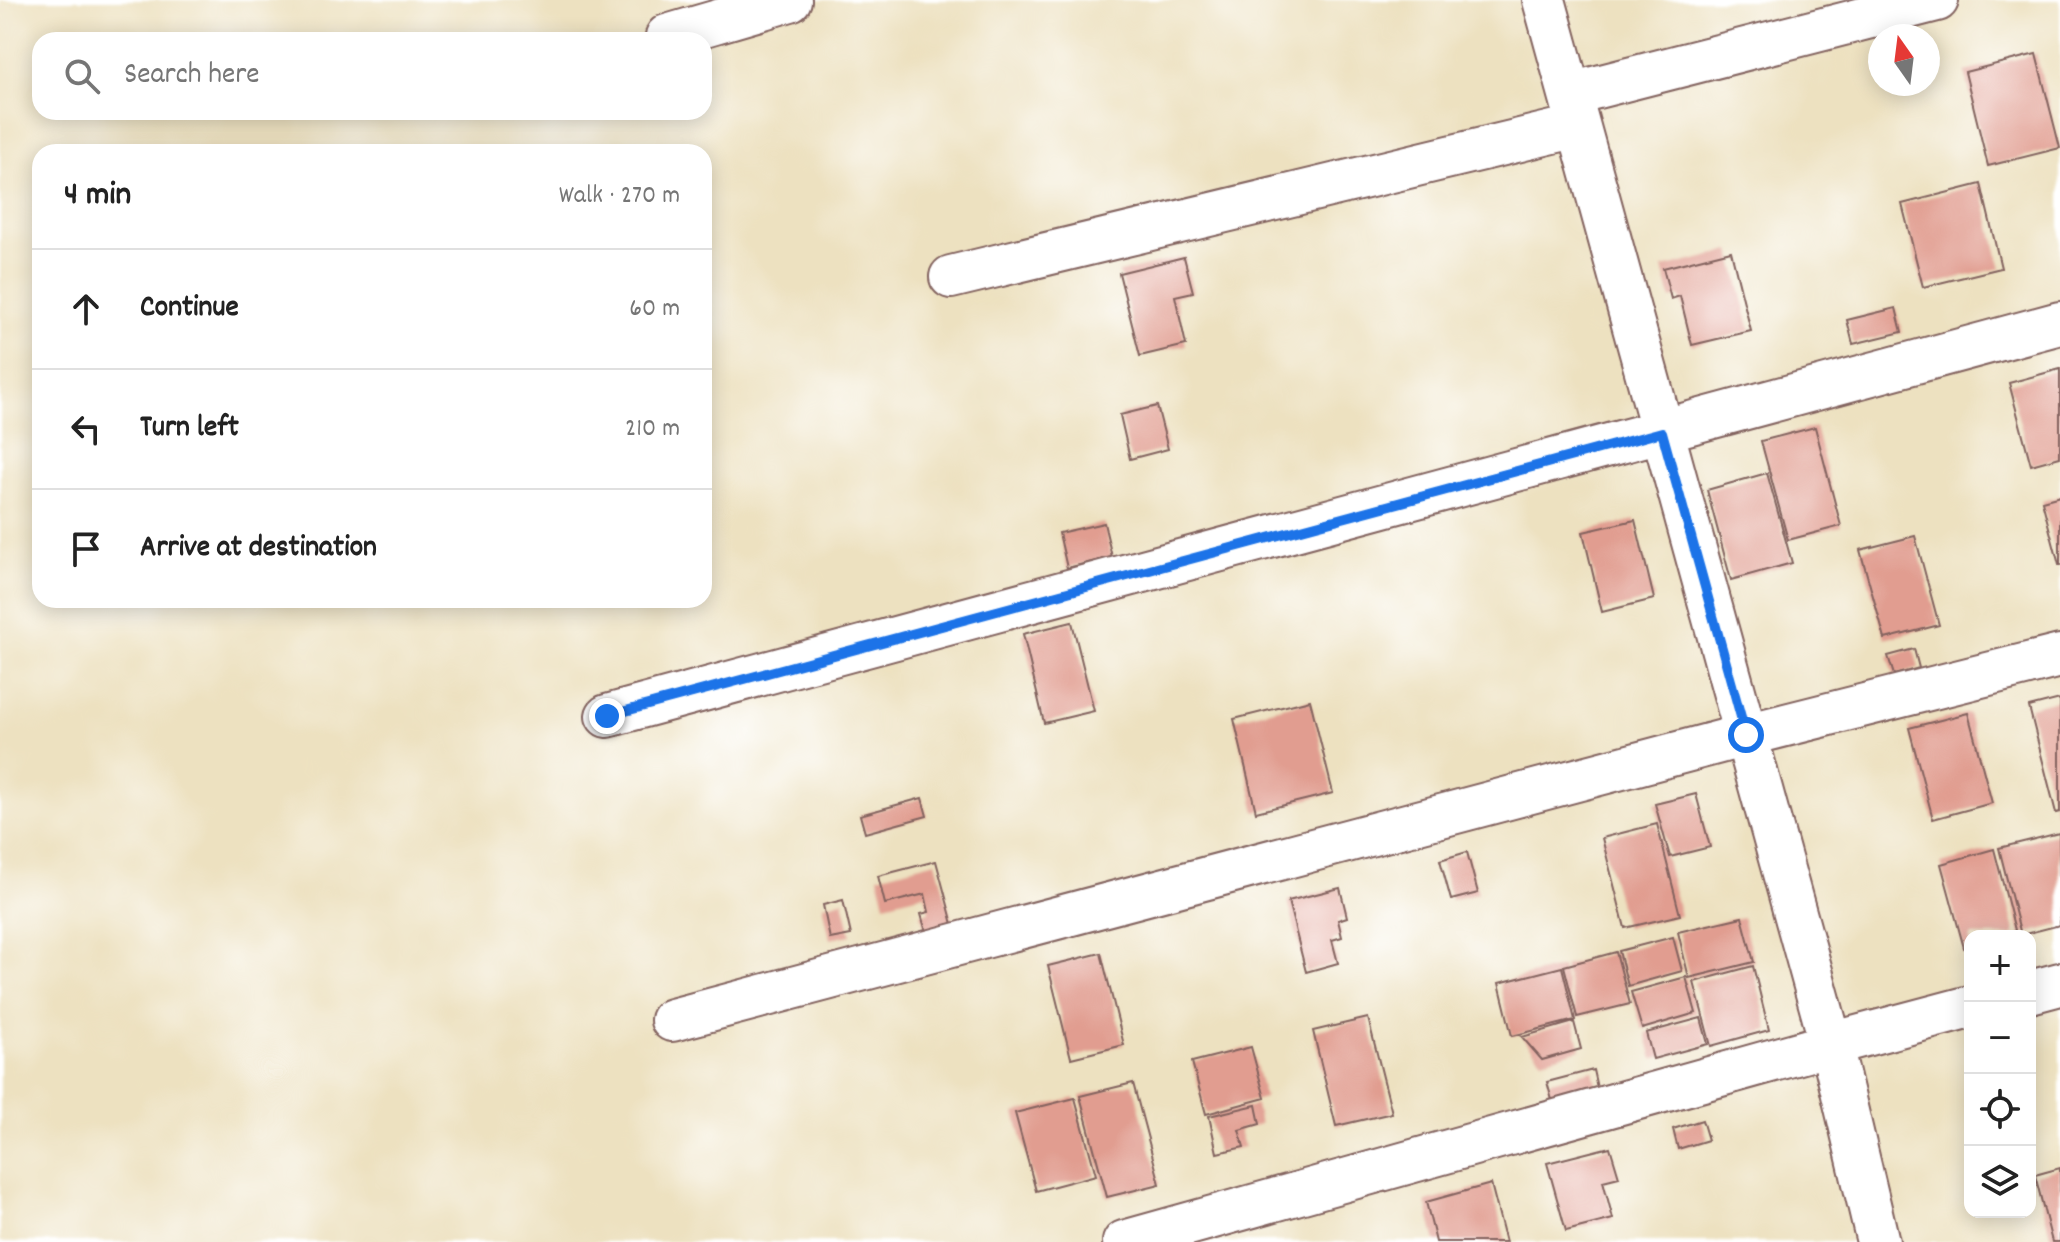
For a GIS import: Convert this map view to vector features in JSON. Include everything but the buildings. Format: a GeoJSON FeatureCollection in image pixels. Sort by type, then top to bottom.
{"type":"FeatureCollection","features":[{"type":"Feature","properties":{"kind":"street"},"geometry":{"type":"LineString","coordinates":[[681,32],[790,0]]}},
{"type":"Feature","properties":{"kind":"street"},"geometry":{"type":"LineString","coordinates":[[1544,0],[1831,1044],[1878,1242]]}},
{"type":"Feature","properties":{"kind":"street"},"geometry":{"type":"LineString","coordinates":[[951,277],[1574,110],[1937,0]]}},
{"type":"Feature","properties":{"kind":"street"},"geometry":{"type":"LineString","coordinates":[[607,716],[2060,323]]}},
{"type":"Feature","properties":{"kind":"street"},"geometry":{"type":"LineString","coordinates":[[672,1020],[1746,735],[2060,656]]}},
{"type":"Feature","properties":{"kind":"street"},"geometry":{"type":"LineString","coordinates":[[2036,990],[2060,984]]}},
{"type":"Feature","properties":{"kind":"street"},"geometry":{"type":"LineString","coordinates":[[1124,1242],[1964,1009]]}},
{"type":"Feature","properties":{"kind":"route"},"geometry":{"type":"LineString","coordinates":[[607,716],[1662,432],[1746,735]]}}]}
